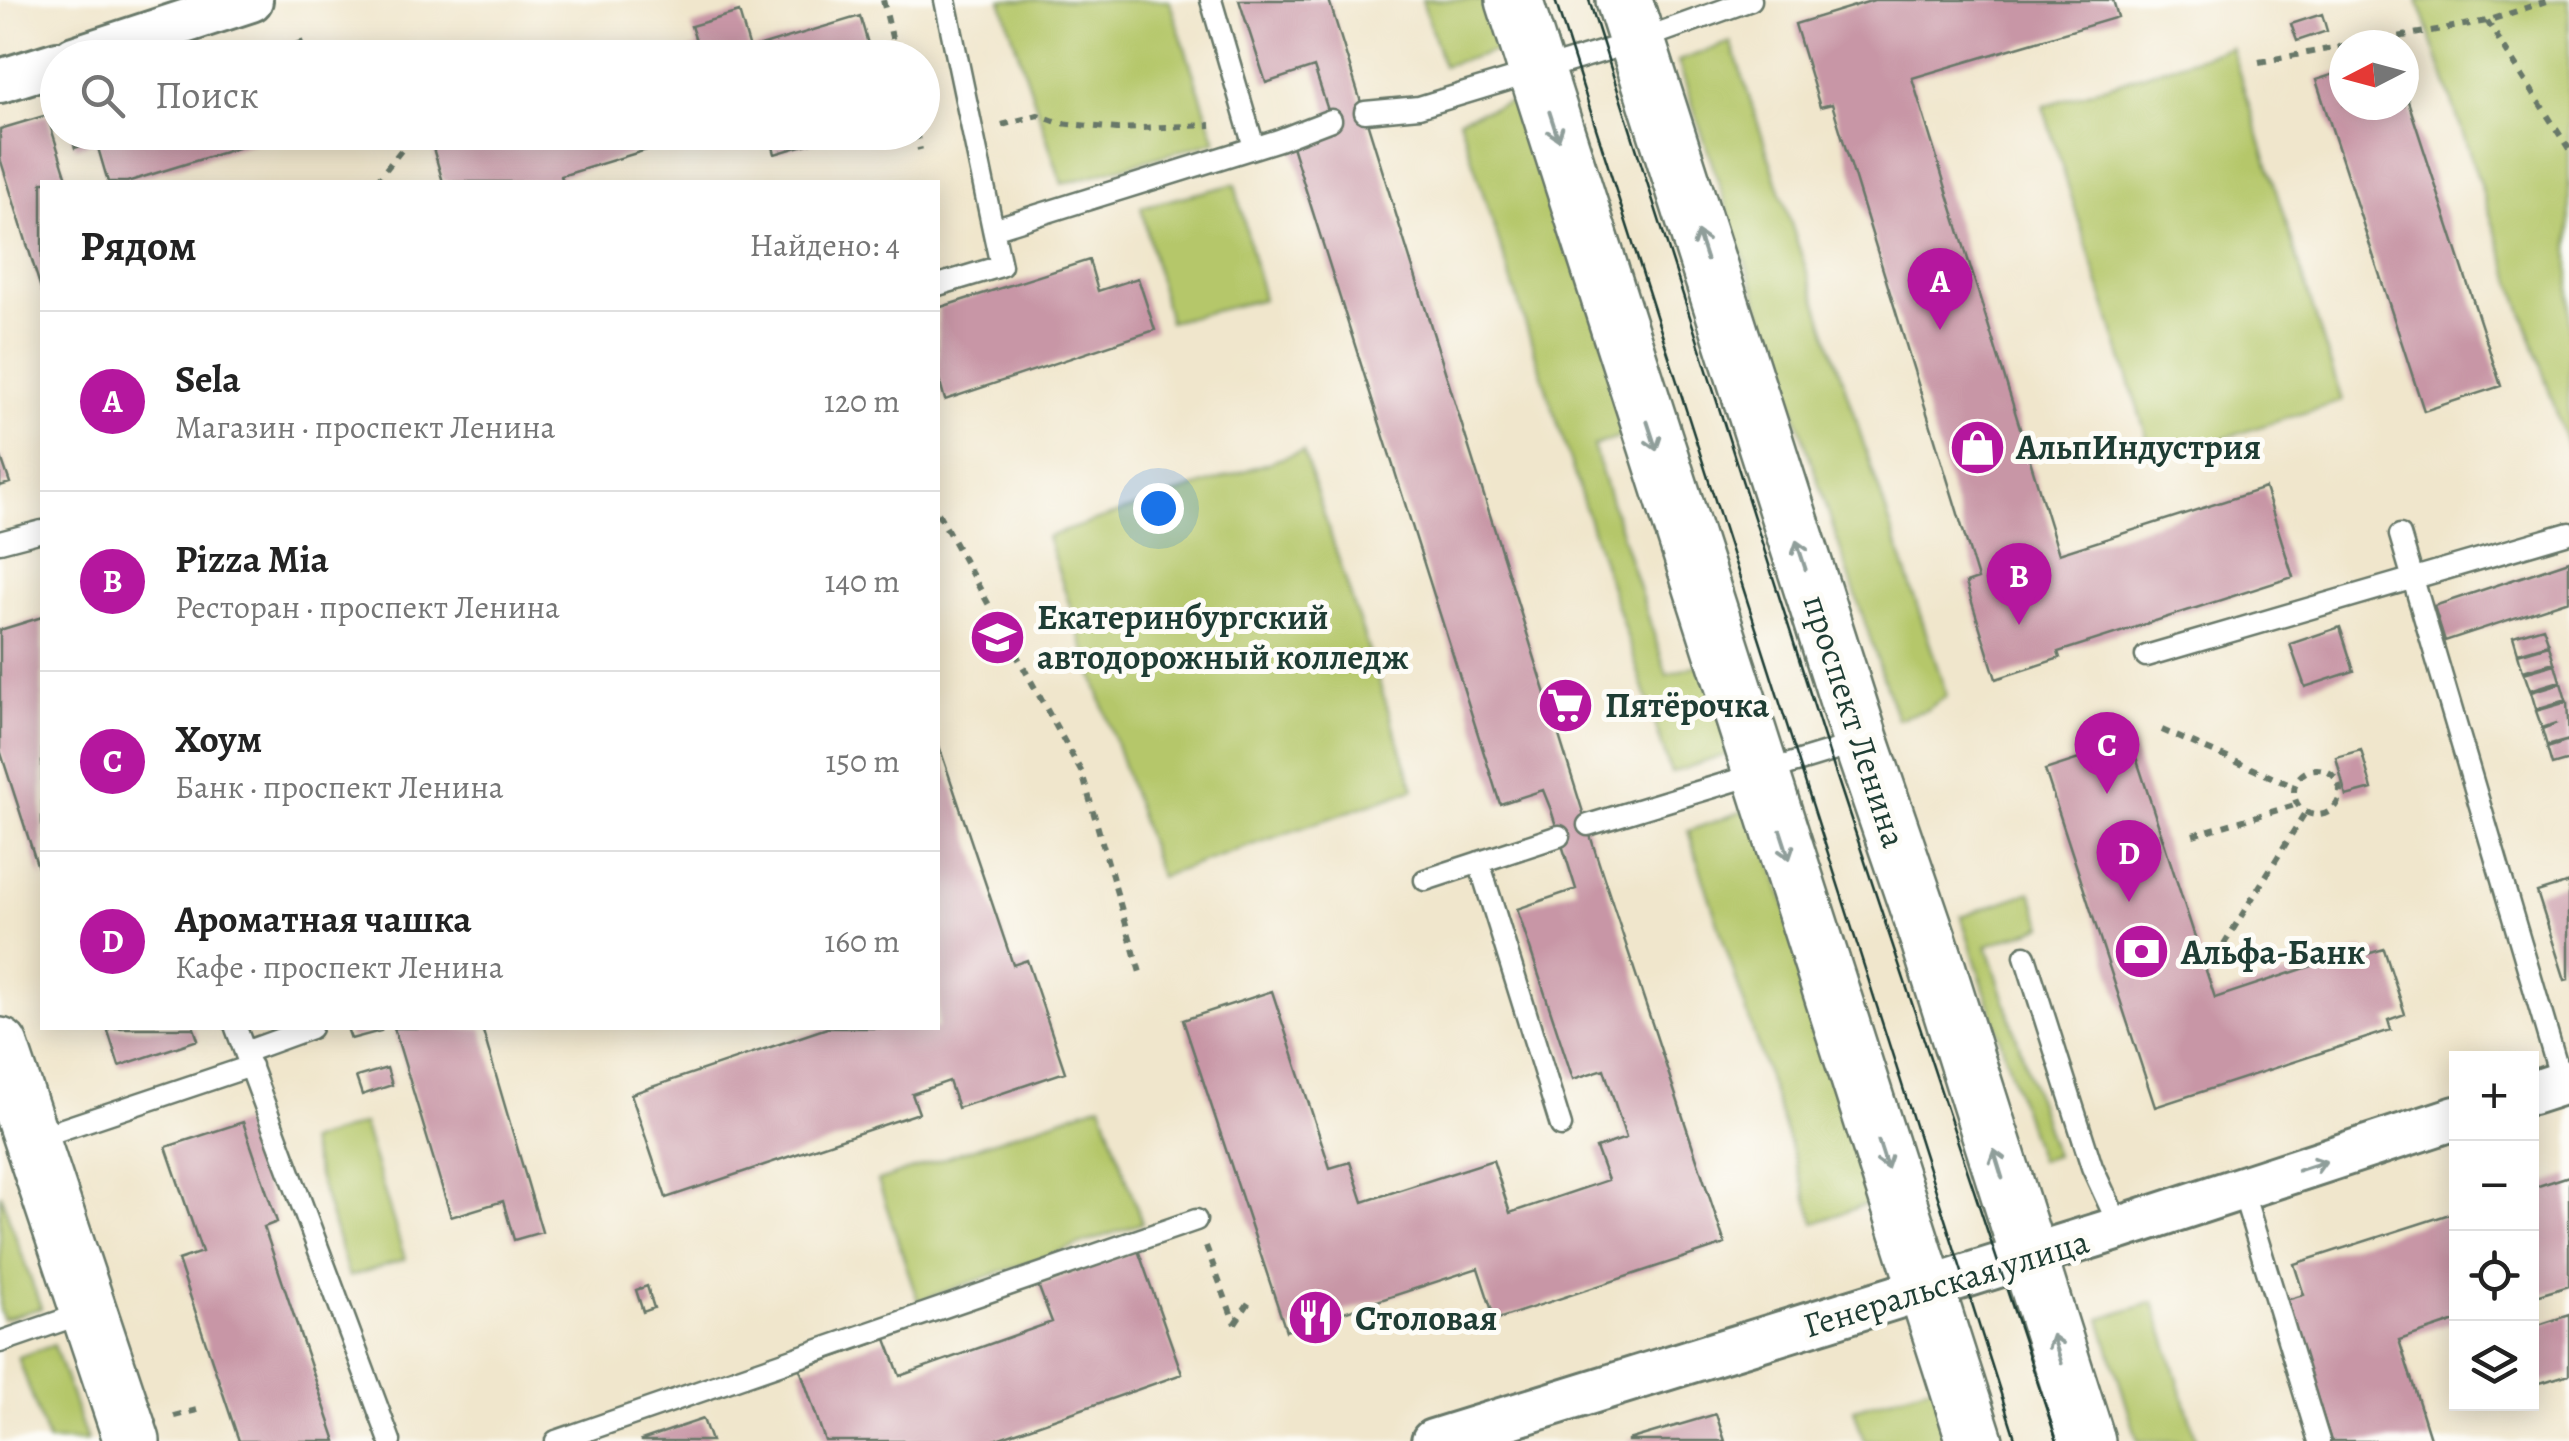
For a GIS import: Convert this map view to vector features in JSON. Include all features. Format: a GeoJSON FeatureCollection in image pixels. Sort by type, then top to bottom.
{"type":"FeatureCollection","features":[{"type":"Feature","properties":{"kind":"main road"},"geometry":{"type":"LineString","coordinates":[[1514,0],[1975,1441]]}},
{"type":"Feature","properties":{"kind":"main road","name":"проспект Ленина"},"geometry":{"type":"LineString","coordinates":[[1630,20],[2087,1441]]}},
{"type":"Feature","properties":{"kind":"main road"},"geometry":{"type":"LineString","coordinates":[[0,1046],[89,1312],[153,1429]]}},
{"type":"Feature","properties":{"kind":"street"},"geometry":{"type":"LineString","coordinates":[[129,40],[250,0]]}},
{"type":"Feature","properties":{"kind":"street"},"geometry":{"type":"LineString","coordinates":[[0,82],[40,69]]}},
{"type":"Feature","properties":{"kind":"street","name":"Генеральская улица"},"geometry":{"type":"LineString","coordinates":[[1433,1441],[2120,1228],[2449,1120]]}},
{"type":"Feature","properties":{"kind":"lane"},"geometry":{"type":"LineString","coordinates":[[940,284],[1001,266],[945,0]]}},
{"type":"Feature","properties":{"kind":"lane"},"geometry":{"type":"LineString","coordinates":[[1212,0],[1254,147]]}},
{"type":"Feature","properties":{"kind":"lane"},"geometry":{"type":"LineString","coordinates":[[1365,112],[1419,108],[1536,72],[1630,20],[1751,0]]}},
{"type":"Feature","properties":{"kind":"lane"},"geometry":{"type":"LineString","coordinates":[[993,229],[1331,120]]}},
{"type":"Feature","properties":{"kind":"lane"},"geometry":{"type":"LineString","coordinates":[[0,542],[40,532]]}},
{"type":"Feature","properties":{"kind":"lane"},"geometry":{"type":"LineString","coordinates":[[2146,656],[2569,533]]}},
{"type":"Feature","properties":{"kind":"lane"},"geometry":{"type":"LineString","coordinates":[[2400,535],[2554,1086]]}},
{"type":"Feature","properties":{"kind":"lane"},"geometry":{"type":"LineString","coordinates":[[1588,825],[1860,742]]}},
{"type":"Feature","properties":{"kind":"lane"},"geometry":{"type":"LineString","coordinates":[[1425,880],[1559,836]]}},
{"type":"Feature","properties":{"kind":"lane"},"geometry":{"type":"LineString","coordinates":[[1478,862],[1561,1126]]}},
{"type":"Feature","properties":{"kind":"lane"},"geometry":{"type":"LineString","coordinates":[[2025,956],[2092,1166],[2120,1228]]}},
{"type":"Feature","properties":{"kind":"lane"},"geometry":{"type":"LineString","coordinates":[[237,1030],[390,1441]]}},
{"type":"Feature","properties":{"kind":"lane"},"geometry":{"type":"LineString","coordinates":[[31,1140],[248,1059],[307,1030]]}},
{"type":"Feature","properties":{"kind":"lane"},"geometry":{"type":"LineString","coordinates":[[2242,1188],[2319,1441]]}},
{"type":"Feature","properties":{"kind":"lane"},"geometry":{"type":"LineString","coordinates":[[556,1441],[1196,1220]]}},
{"type":"Feature","properties":{"kind":"lane"},"geometry":{"type":"LineString","coordinates":[[0,1342],[89,1312]]}},
{"type":"Feature","properties":{"kind":"path"},"geometry":{"type":"LineString","coordinates":[[883,0],[893,40]]}},
{"type":"Feature","properties":{"kind":"path"},"geometry":{"type":"LineString","coordinates":[[2419,33],[2487,21],[2550,0]]}},
{"type":"Feature","properties":{"kind":"path"},"geometry":{"type":"LineString","coordinates":[[2487,21],[2569,149]]}},
{"type":"Feature","properties":{"kind":"path"},"geometry":{"type":"LineString","coordinates":[[2258,62],[2329,49]]}},
{"type":"Feature","properties":{"kind":"path"},"geometry":{"type":"LineString","coordinates":[[972,134],[1038,115],[1060,124],[1117,129],[1247,124]]}},
{"type":"Feature","properties":{"kind":"path"},"geometry":{"type":"LineString","coordinates":[[378,180],[401,150]]}},
{"type":"Feature","properties":{"kind":"path"},"geometry":{"type":"LineString","coordinates":[[940,517],[1082,774],[1140,976]]}},
{"type":"Feature","properties":{"kind":"path"},"geometry":{"type":"LineString","coordinates":[[2162,730],[2295,787]]}},
{"type":"Feature","properties":{"kind":"path"},"geometry":{"type":"LineString","coordinates":[[2316,769],[2331,774],[2340,794],[2333,808],[2320,814],[2306,812],[2298,804],[2295,787],[2302,774],[2316,769]]}},
{"type":"Feature","properties":{"kind":"path"},"geometry":{"type":"LineString","coordinates":[[2193,835],[2298,804]]}},
{"type":"Feature","properties":{"kind":"path"},"geometry":{"type":"LineString","coordinates":[[2224,944],[2306,812]]}},
{"type":"Feature","properties":{"kind":"path"},"geometry":{"type":"LineString","coordinates":[[1196,1220],[1235,1324],[1252,1298]]}},
{"type":"Feature","properties":{"kind":"path"},"geometry":{"type":"LineString","coordinates":[[153,1429],[197,1410]]}},
{"type":"Feature","properties":{"kind":"green space"},"geometry":{"type":"Polygon","coordinates":[[[1001,0],[1169,0],[1216,141],[1062,184],[1001,0]]]}},
{"type":"Feature","properties":{"kind":"green space"},"geometry":{"type":"Polygon","coordinates":[[[1422,0],[1494,0],[1509,47],[1443,66],[1422,0]]]}},
{"type":"Feature","properties":{"kind":"green space"},"geometry":{"type":"Polygon","coordinates":[[[2418,0],[2569,0],[2569,450],[2418,0]]]}},
{"type":"Feature","properties":{"kind":"green space"},"geometry":{"type":"Polygon","coordinates":[[[1731,42],[1947,696],[1926,710],[1897,719],[1678,61],[1731,42]]]}},
{"type":"Feature","properties":{"kind":"green space"},"geometry":{"type":"Polygon","coordinates":[[[2231,47],[2342,401],[2154,460],[2043,106],[2231,47]]]}},
{"type":"Feature","properties":{"kind":"green space"},"geometry":{"type":"Polygon","coordinates":[[[1525,97],[1633,432],[1593,446],[1667,675],[1706,662],[1735,752],[1671,773],[1459,119],[1525,97]]]}},
{"type":"Feature","properties":{"kind":"green space"},"geometry":{"type":"Polygon","coordinates":[[[1235,184],[1263,299],[1169,322],[1141,207],[1235,184]]]}},
{"type":"Feature","properties":{"kind":"green space"},"geometry":{"type":"Polygon","coordinates":[[[1303,451],[1414,789],[1160,877],[1047,537],[1303,451]]]}},
{"type":"Feature","properties":{"kind":"green space"},"geometry":{"type":"Polygon","coordinates":[[[1754,807],[1880,1199],[1815,1223],[1688,831],[1754,807]]]}},
{"type":"Feature","properties":{"kind":"green space"},"geometry":{"type":"Polygon","coordinates":[[[2031,892],[2044,926],[1987,945],[2055,1156],[2039,1161],[1961,916],[2031,892]]]}},
{"type":"Feature","properties":{"kind":"green space"},"geometry":{"type":"Polygon","coordinates":[[[1101,1104],[1142,1223],[918,1301],[878,1181],[1101,1104]]]}},
{"type":"Feature","properties":{"kind":"green space"},"geometry":{"type":"Polygon","coordinates":[[[363,1124],[405,1259],[349,1277],[308,1142],[363,1124]]]}},
{"type":"Feature","properties":{"kind":"green space"},"geometry":{"type":"Polygon","coordinates":[[[0,1193],[41,1308],[3,1319],[0,1310],[0,1193]]]}},
{"type":"Feature","properties":{"kind":"green space"},"geometry":{"type":"Polygon","coordinates":[[[2154,1302],[2197,1441],[2138,1441],[2100,1319],[2154,1302]]]}},
{"type":"Feature","properties":{"kind":"green space"},"geometry":{"type":"Polygon","coordinates":[[[54,1345],[87,1441],[48,1441],[18,1357],[54,1345]]]}},
{"type":"Feature","properties":{"kind":"green space"},"geometry":{"type":"Polygon","coordinates":[[[1939,1383],[1956,1441],[1864,1441],[1854,1409],[1939,1383]]]}},
{"type":"Feature","properties":{"kind":"building"},"geometry":{"type":"Polygon","coordinates":[[[1239,0],[1329,0],[1596,854],[1725,1244],[1495,1320],[1478,1268],[1286,1331],[1183,1020],[1272,991],[1330,1168],[1350,1162],[1363,1202],[1493,1160],[1510,1213],[1608,1180],[1596,1148],[1626,1138],[1604,1069],[1573,1079],[1517,909],[1576,889],[1551,810],[1543,790],[1500,804],[1291,143],[1334,129],[1314,67],[1266,83],[1239,0]]]}},
{"type":"Feature","properties":{"kind":"building"},"geometry":{"type":"Polygon","coordinates":[[[1874,0],[2113,0],[2118,17],[1912,78],[2059,554],[2265,488],[2293,577],[2058,652],[2060,658],[1996,679],[1966,583],[1978,579],[1832,104],[1820,107],[1795,24],[1874,0]]]}},
{"type":"Feature","properties":{"kind":"building"},"geometry":{"type":"Polygon","coordinates":[[[739,12],[747,40],[696,40],[691,26],[739,12]]]}},
{"type":"Feature","properties":{"kind":"building"},"geometry":{"type":"Polygon","coordinates":[[[2322,14],[2327,31],[2297,41],[2291,24],[2322,14]]]}},
{"type":"Feature","properties":{"kind":"building"},"geometry":{"type":"Polygon","coordinates":[[[860,16],[867,40],[780,40],[860,16]]]}},
{"type":"Feature","properties":{"kind":"building"},"geometry":{"type":"Polygon","coordinates":[[[2329,76],[2329,120],[2316,80],[2329,76]]]}},
{"type":"Feature","properties":{"kind":"building"},"geometry":{"type":"Polygon","coordinates":[[[40,117],[40,150],[58,150],[67,180],[40,180],[40,286],[0,158],[0,129],[40,117]]]}},
{"type":"Feature","properties":{"kind":"building"},"geometry":{"type":"Polygon","coordinates":[[[2329,120],[2414,120],[2501,386],[2424,411],[2329,120]]]}},
{"type":"Feature","properties":{"kind":"building"},"geometry":{"type":"Polygon","coordinates":[[[99,150],[231,150],[133,180],[107,180],[99,150]]]}},
{"type":"Feature","properties":{"kind":"building"},"geometry":{"type":"Polygon","coordinates":[[[434,150],[646,150],[561,176],[562,180],[442,180],[434,150]]]}},
{"type":"Feature","properties":{"kind":"building"},"geometry":{"type":"Polygon","coordinates":[[[1089,260],[1098,291],[1138,278],[1155,330],[945,400],[940,382],[940,307],[1089,260]]]}},
{"type":"Feature","properties":{"kind":"building"},"geometry":{"type":"Polygon","coordinates":[[[0,454],[10,483],[0,486],[0,454]]]}},
{"type":"Feature","properties":{"kind":"building"},"geometry":{"type":"Polygon","coordinates":[[[2569,561],[2569,600],[2445,641],[2434,606],[2569,561]]]}},
{"type":"Feature","properties":{"kind":"building"},"geometry":{"type":"Polygon","coordinates":[[[40,618],[40,874],[0,750],[0,630],[40,618]]]}},
{"type":"Feature","properties":{"kind":"building"},"geometry":{"type":"Polygon","coordinates":[[[2340,627],[2354,671],[2305,687],[2290,644],[2340,627]]]}},
{"type":"Feature","properties":{"kind":"building"},"geometry":{"type":"Polygon","coordinates":[[[2543,627],[2549,644],[2518,653],[2513,636],[2543,627]]]}},
{"type":"Feature","properties":{"kind":"building"},"geometry":{"type":"Polygon","coordinates":[[[2549,645],[2554,662],[2523,671],[2518,654],[2549,645]]]}},
{"type":"Feature","properties":{"kind":"building"},"geometry":{"type":"Polygon","coordinates":[[[2555,664],[2560,681],[2530,690],[2524,673],[2555,664]]]}},
{"type":"Feature","properties":{"kind":"building"},"geometry":{"type":"Polygon","coordinates":[[[2561,683],[2566,700],[2536,709],[2531,692],[2561,683]]]}},
{"type":"Feature","properties":{"kind":"building"},"geometry":{"type":"Polygon","coordinates":[[[2567,702],[2569,740],[2547,746],[2542,729],[2557,723],[2542,728],[2536,711],[2567,702]]]}},
{"type":"Feature","properties":{"kind":"building"},"geometry":{"type":"Polygon","coordinates":[[[2569,741],[2569,760],[2552,765],[2547,748],[2569,741]]]}},
{"type":"Feature","properties":{"kind":"building"},"geometry":{"type":"Polygon","coordinates":[[[2131,742],[2215,998],[2363,949],[2367,954],[2384,949],[2405,1014],[2388,1020],[2391,1030],[2155,1107],[2045,770],[2131,742]]]}},
{"type":"Feature","properties":{"kind":"building"},"geometry":{"type":"Polygon","coordinates":[[[940,749],[1013,965],[1027,960],[1065,1072],[958,1108],[949,1081],[912,1094],[919,1113],[666,1198],[631,1094],[821,1030],[940,1030],[940,749]]]}},
{"type":"Feature","properties":{"kind":"building"},"geometry":{"type":"Polygon","coordinates":[[[2361,750],[2372,789],[2346,796],[2336,757],[2361,750]]]}},
{"type":"Feature","properties":{"kind":"building"},"geometry":{"type":"Polygon","coordinates":[[[2569,882],[2569,979],[2565,980],[2537,892],[2569,882]]]}},
{"type":"Feature","properties":{"kind":"building"},"geometry":{"type":"Polygon","coordinates":[[[108,1030],[195,1030],[198,1040],[119,1066],[108,1030]]]}},
{"type":"Feature","properties":{"kind":"building"},"geometry":{"type":"Polygon","coordinates":[[[348,1030],[381,1031],[351,1039],[348,1030]]]}},
{"type":"Feature","properties":{"kind":"building"},"geometry":{"type":"Polygon","coordinates":[[[395,1030],[483,1030],[542,1232],[514,1240],[503,1201],[451,1217],[395,1030]]]}},
{"type":"Feature","properties":{"kind":"building"},"geometry":{"type":"Polygon","coordinates":[[[387,1068],[392,1085],[362,1095],[356,1077],[387,1068]]]}},
{"type":"Feature","properties":{"kind":"building"},"geometry":{"type":"Polygon","coordinates":[[[243,1122],[277,1222],[264,1227],[336,1441],[239,1441],[178,1260],[202,1252],[166,1147],[243,1122]]]}},
{"type":"Feature","properties":{"kind":"building"},"geometry":{"type":"Polygon","coordinates":[[[2569,1176],[2569,1286],[2539,1295],[2539,1231],[2539,1186],[2569,1176]]]}},
{"type":"Feature","properties":{"kind":"building"},"geometry":{"type":"Polygon","coordinates":[[[2449,1214],[2449,1323],[2399,1340],[2431,1441],[2331,1441],[2286,1300],[2304,1295],[2294,1264],[2449,1214]]]}},
{"type":"Feature","properties":{"kind":"building"},"geometry":{"type":"Polygon","coordinates":[[[1138,1250],[1182,1374],[991,1441],[825,1441],[800,1369],[886,1339],[900,1376],[1052,1322],[1038,1285],[1138,1250]]]}},
{"type":"Feature","properties":{"kind":"building"},"geometry":{"type":"Polygon","coordinates":[[[647,1286],[654,1308],[643,1312],[636,1290],[647,1286]]]}},
{"type":"Feature","properties":{"kind":"building"},"geometry":{"type":"Polygon","coordinates":[[[2569,1315],[2569,1374],[2539,1383],[2539,1325],[2569,1315]]]}},
{"type":"Feature","properties":{"kind":"building"},"geometry":{"type":"Polygon","coordinates":[[[1716,1414],[1725,1441],[1628,1441],[1628,1440],[1716,1414]]]}},
{"type":"Feature","properties":{"kind":"building"},"geometry":{"type":"Polygon","coordinates":[[[703,1419],[711,1441],[641,1440],[703,1419]]]}},
{"type":"Feature","properties":{"kind":"tram line"},"geometry":{"type":"LineString","coordinates":[[1555,0],[2016,1441]]}},
{"type":"Feature","properties":{"kind":"tram line"},"geometry":{"type":"LineString","coordinates":[[1589,0],[1829,753],[2057,1441]]}},
{"type":"Feature","properties":{"kind":"place","name":"Sela"},"geometry":{"type":"Point","coordinates":[1940,330]}},
{"type":"Feature","properties":{"kind":"place","name":"АльпИндустрия"},"geometry":{"type":"Point","coordinates":[1977,447]}},
{"type":"Feature","properties":{"kind":"place","name":"Pizza Mia"},"geometry":{"type":"Point","coordinates":[2019,625]}},
{"type":"Feature","properties":{"kind":"place","name":"Екатеринбургский автодорожный колледж"},"geometry":{"type":"Point","coordinates":[998,637]}},
{"type":"Feature","properties":{"kind":"place","name":"Пятёрочка"},"geometry":{"type":"Point","coordinates":[1566,705]}},
{"type":"Feature","properties":{"kind":"place","name":"Хоум"},"geometry":{"type":"Point","coordinates":[2107,794]}},
{"type":"Feature","properties":{"kind":"place","name":"Ароматная чашка"},"geometry":{"type":"Point","coordinates":[2129,902]}},
{"type":"Feature","properties":{"kind":"place","name":"Альфа-Банк"},"geometry":{"type":"Point","coordinates":[2142,952]}},
{"type":"Feature","properties":{"kind":"place","name":"Столовая"},"geometry":{"type":"Point","coordinates":[1316,1318]}}]}
